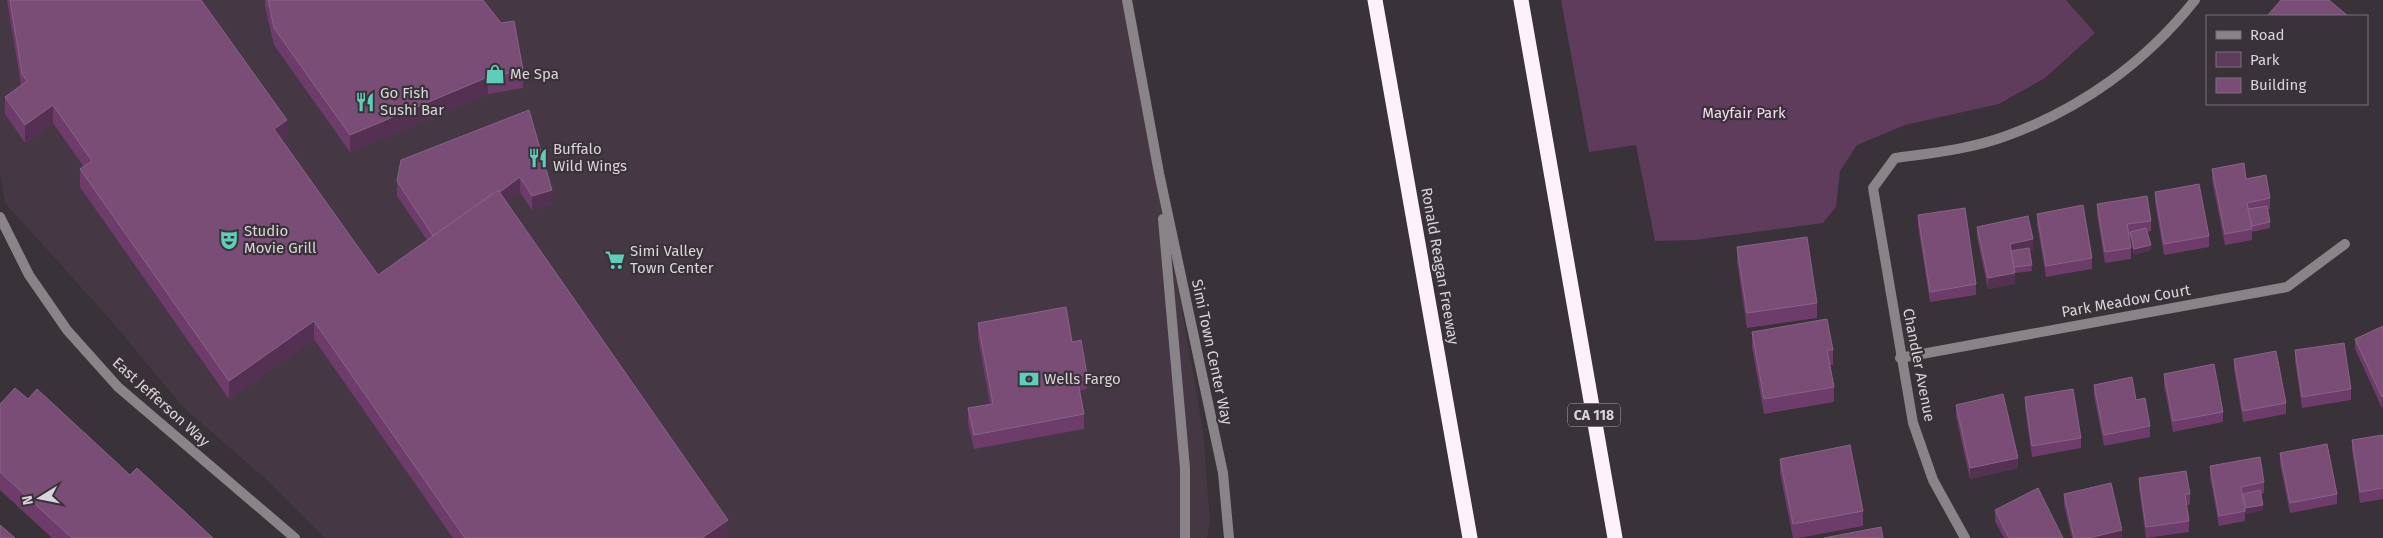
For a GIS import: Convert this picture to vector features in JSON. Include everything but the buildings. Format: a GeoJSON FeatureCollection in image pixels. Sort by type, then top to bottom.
{"type":"FeatureCollection","features":[{"type":"Feature","properties":{"kind":"highway","name":"Ronald Reagan Freeway"},"geometry":{"type":"LineString","coordinates":[[1375,0],[1470,538]]}},
{"type":"Feature","properties":{"kind":"highway","name":"CA 118"},"geometry":{"type":"LineString","coordinates":[[1521,0],[1615,538]]}},
{"type":"Feature","properties":{"kind":"highway"},"geometry":{"type":"LineString","coordinates":[[1462,494],[1464,538]]}},
{"type":"Feature","properties":{"kind":"street","name":"Simi Town Center Way"},"geometry":{"type":"LineString","coordinates":[[1127,0],[1159,173],[1222,473],[1229,538]]}},
{"type":"Feature","properties":{"kind":"street","name":"Chandler Avenue"},"geometry":{"type":"LineString","coordinates":[[1965,538],[1933,480],[1913,423],[1900,358],[1873,188],[1895,158],[1963,148],[2006,136],[2061,112],[2108,84],[2147,53],[2180,20],[2196,0]]}},
{"type":"Feature","properties":{"kind":"street","name":"Simi Town Center Way"},"geometry":{"type":"LineString","coordinates":[[1159,173],[1185,468],[1184,538]]}},
{"type":"Feature","properties":{"kind":"street","name":"East Jefferson Way"},"geometry":{"type":"LineString","coordinates":[[0,216],[29,275],[62,323],[118,387],[295,538]]}},
{"type":"Feature","properties":{"kind":"street","name":"Park Meadow Court"},"geometry":{"type":"LineString","coordinates":[[1900,358],[2287,287],[2345,244]]}},
{"type":"Feature","properties":{"kind":"shaded area","name":"Simi Valley Town Center"},"geometry":{"type":"Polygon","coordinates":[[[0,0],[1127,0],[1203,430],[1210,522],[1207,538],[325,538],[269,482],[182,406],[109,318],[5,203],[0,174],[0,0]]]}},
{"type":"Feature","properties":{"kind":"green space","name":"Mayfair Park"},"geometry":{"type":"Polygon","coordinates":[[[1561,0],[2066,0],[2095,33],[2045,78],[1999,104],[1905,125],[1857,145],[1840,171],[1836,207],[1823,223],[1695,240],[1655,241],[1636,145],[1589,152],[1561,0]]]}},
{"type":"Feature","properties":{"kind":"place","name":"Me Spa"},"geometry":{"type":"Point","coordinates":[495,74]}},
{"type":"Feature","properties":{"kind":"place","name":"Go Fish Sushi Bar"},"geometry":{"type":"Point","coordinates":[365,102]}},
{"type":"Feature","properties":{"kind":"place","name":"Buffalo Wild Wings"},"geometry":{"type":"Point","coordinates":[538,158]}},
{"type":"Feature","properties":{"kind":"place","name":"Studio Movie Grill"},"geometry":{"type":"Point","coordinates":[229,240]}},
{"type":"Feature","properties":{"kind":"place","name":"Simi Valley Town Center"},"geometry":{"type":"Point","coordinates":[615,260]}},
{"type":"Feature","properties":{"kind":"place","name":"Wells Fargo"},"geometry":{"type":"Point","coordinates":[1029,379]}}]}
